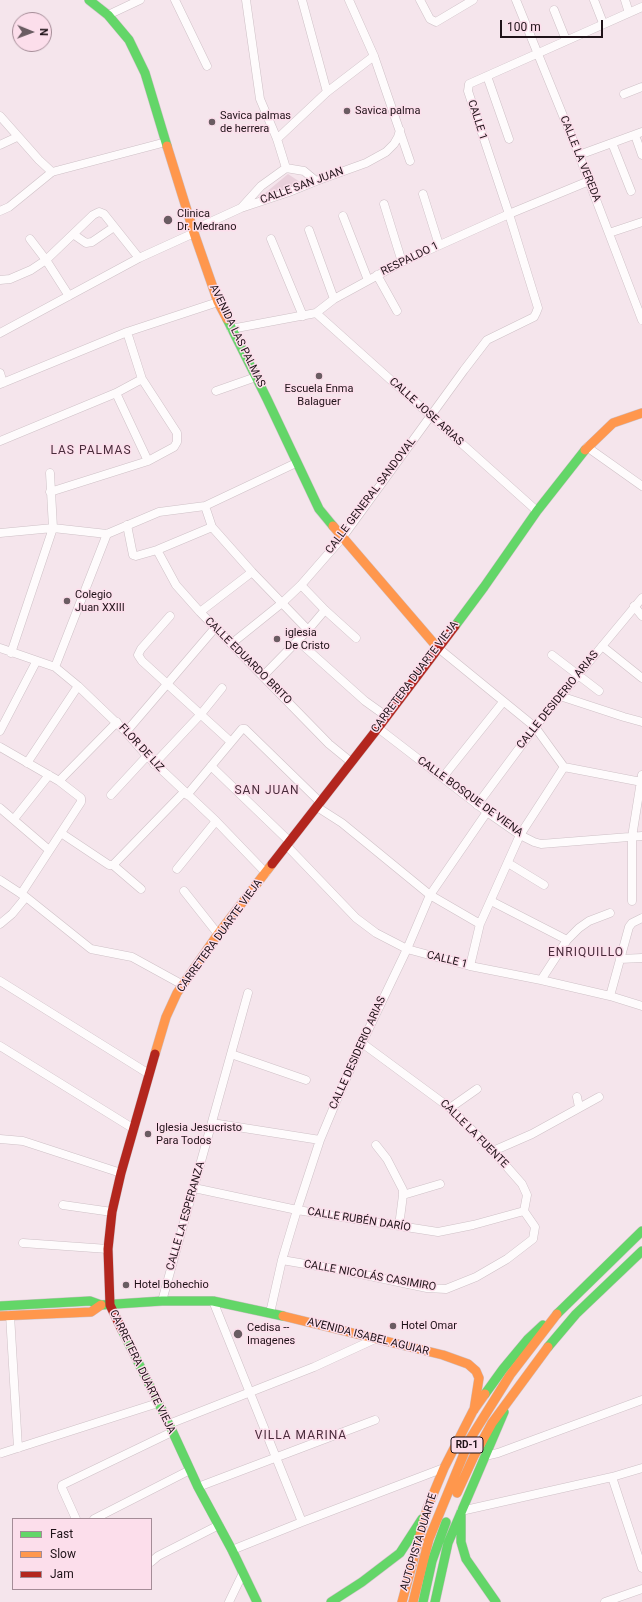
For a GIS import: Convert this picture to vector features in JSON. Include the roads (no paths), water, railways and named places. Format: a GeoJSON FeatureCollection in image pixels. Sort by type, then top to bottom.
{"type":"FeatureCollection","features":[{"type":"Feature","properties":{"kind":"main road","name":"AVENIDA LAS PALMAS"},"geometry":{"type":"LineString","coordinates":[[89,0],[108,15],[129,40],[145,73],[193,231],[218,302],[256,377],[319,509],[342,538],[437,647]]}},
{"type":"Feature","properties":{"kind":"main road","name":"CARRETERA DUARTE VIEJA"},"geometry":{"type":"LineString","coordinates":[[257,1602],[232,1550],[198,1487],[158,1403],[105,1305],[108,1249],[112,1212],[121,1173],[166,1017],[177,993],[218,934],[378,728],[437,647],[484,587],[537,511],[587,447],[613,423],[642,413]]}},
{"type":"Feature","properties":{"kind":"main road","name":"AUTOPISTA DUARTE"},"geometry":{"type":"LineString","coordinates":[[402,1602],[427,1509],[444,1468],[474,1411],[503,1368],[528,1338],[642,1231]]}},
{"type":"Feature","properties":{"kind":"main road","name":"AUTOPISTA DUARTE"},"geometry":{"type":"LineString","coordinates":[[424,1602],[432,1560],[442,1532],[463,1479],[492,1423],[548,1346],[576,1314],[642,1251]]}},
{"type":"Feature","properties":{"kind":"main road","name":"AVENIDA ISABEL AGUIAR"},"geometry":{"type":"LineString","coordinates":[[0,1306],[90,1302],[105,1305],[162,1301],[213,1301],[270,1313],[443,1355],[468,1364],[476,1371],[479,1378],[474,1411]]}},
{"type":"Feature","properties":{"kind":"main road","name":"AVENIDA ISABEL AGUIAR"},"geometry":{"type":"LineString","coordinates":[[0,1316],[91,1312],[105,1305]]}},
{"type":"Feature","properties":{"kind":"main road"},"geometry":{"type":"LineString","coordinates":[[10,1306],[10,1315]]}},
{"type":"Feature","properties":{"kind":"main road","name":"AUTOPISTA DUARTE"},"geometry":{"type":"LineString","coordinates":[[414,1602],[421,1566],[429,1539],[470,1439],[510,1375],[561,1308]]}},
{"type":"Feature","properties":{"kind":"main road","name":"AUTOPISTA DUARTE"},"geometry":{"type":"LineString","coordinates":[[435,1602],[448,1543],[512,1394]]}},
{"type":"Feature","properties":{"kind":"main road"},"geometry":{"type":"LineString","coordinates":[[331,1602],[362,1582],[400,1553],[414,1533],[427,1509]]}},
{"type":"Feature","properties":{"kind":"main road"},"geometry":{"type":"LineString","coordinates":[[461,1511],[461,1542],[466,1560],[496,1602]]}},
{"type":"Feature","properties":{"kind":"street"},"geometry":{"type":"LineString","coordinates":[[108,15],[140,0]]}},
{"type":"Feature","properties":{"kind":"street"},"geometry":{"type":"LineString","coordinates":[[175,0],[208,66]]}},
{"type":"Feature","properties":{"kind":"street"},"geometry":{"type":"LineString","coordinates":[[246,0],[260,100],[277,138],[286,168]]}},
{"type":"Feature","properties":{"kind":"street"},"geometry":{"type":"LineString","coordinates":[[302,0],[327,92]]}},
{"type":"Feature","properties":{"kind":"street"},"geometry":{"type":"LineString","coordinates":[[349,0],[374,56],[410,161]]}},
{"type":"Feature","properties":{"kind":"street"},"geometry":{"type":"LineString","coordinates":[[420,0],[430,19],[436,22],[473,0]]}},
{"type":"Feature","properties":{"kind":"street","name":"CALLE LA VEREDA"},"geometry":{"type":"LineString","coordinates":[[516,0],[579,155],[642,320]]}},
{"type":"Feature","properties":{"kind":"street"},"geometry":{"type":"LineString","coordinates":[[594,0],[604,23]]}},
{"type":"Feature","properties":{"kind":"street"},"geometry":{"type":"LineString","coordinates":[[625,0],[629,13]]}},
{"type":"Feature","properties":{"kind":"street","name":"CALLE 1"},"geometry":{"type":"LineString","coordinates":[[536,313],[538,308],[468,91],[469,84],[642,7]]}},
{"type":"Feature","properties":{"kind":"street"},"geometry":{"type":"LineString","coordinates":[[554,10],[566,40]]}},
{"type":"Feature","properties":{"kind":"street"},"geometry":{"type":"LineString","coordinates":[[277,138],[327,92],[374,56]]}},
{"type":"Feature","properties":{"kind":"street"},"geometry":{"type":"LineString","coordinates":[[487,76],[509,139]]}},
{"type":"Feature","properties":{"kind":"street"},"geometry":{"type":"LineString","coordinates":[[624,94],[642,87]]}},
{"type":"Feature","properties":{"kind":"street"},"geometry":{"type":"LineString","coordinates":[[0,116],[52,172]]}},
{"type":"Feature","properties":{"kind":"street","name":"CALLE SAN JUAN"},"geometry":{"type":"LineString","coordinates":[[0,333],[139,258],[241,208],[290,192],[366,163],[386,152],[398,138],[400,130]]}},
{"type":"Feature","properties":{"kind":"street"},"geometry":{"type":"LineString","coordinates":[[579,155],[638,134],[642,154]]}},
{"type":"Feature","properties":{"kind":"street"},"geometry":{"type":"LineString","coordinates":[[0,145],[17,136]]}},
{"type":"Feature","properties":{"kind":"street"},"geometry":{"type":"LineString","coordinates":[[0,211],[9,207],[52,172],[166,142]]}},
{"type":"Feature","properties":{"kind":"street"},"geometry":{"type":"LineString","coordinates":[[612,143],[631,191]]}},
{"type":"Feature","properties":{"kind":"street"},"geometry":{"type":"LineString","coordinates":[[241,208],[261,186],[286,168],[304,171],[316,181]]}},
{"type":"Feature","properties":{"kind":"street","name":"RESPALDO 1"},"geometry":{"type":"LineString","coordinates":[[231,329],[316,313],[334,299],[402,262],[508,214],[589,181]]}},
{"type":"Feature","properties":{"kind":"street"},"geometry":{"type":"LineString","coordinates":[[423,194],[439,245]]}},
{"type":"Feature","properties":{"kind":"street"},"geometry":{"type":"LineString","coordinates":[[384,204],[402,262]]}},
{"type":"Feature","properties":{"kind":"street"},"geometry":{"type":"LineString","coordinates":[[0,280],[10,279],[31,270],[46,260],[93,215],[99,212],[104,214],[139,258]]}},
{"type":"Feature","properties":{"kind":"street"},"geometry":{"type":"LineString","coordinates":[[343,216],[368,280]]}},
{"type":"Feature","properties":{"kind":"street"},"geometry":{"type":"LineString","coordinates":[[609,234],[642,222]]}},
{"type":"Feature","properties":{"kind":"street"},"geometry":{"type":"LineString","coordinates":[[73,234],[86,243],[92,242],[114,228]]}},
{"type":"Feature","properties":{"kind":"street"},"geometry":{"type":"LineString","coordinates":[[309,230],[334,299]]}},
{"type":"Feature","properties":{"kind":"street"},"geometry":{"type":"LineString","coordinates":[[30,239],[46,260],[69,296]]}},
{"type":"Feature","properties":{"kind":"street"},"geometry":{"type":"LineString","coordinates":[[271,239],[303,316]]}},
{"type":"Feature","properties":{"kind":"street"},"geometry":{"type":"LineString","coordinates":[[376,275],[397,311]]}},
{"type":"Feature","properties":{"kind":"street"},"geometry":{"type":"LineString","coordinates":[[0,373],[2,384],[127,332],[218,302]]}},
{"type":"Feature","properties":{"kind":"street","name":"CALLE JOSE ARIAS"},"geometry":{"type":"LineString","coordinates":[[316,313],[537,511]]}},
{"type":"Feature","properties":{"kind":"street","name":"CALLE GENERAL SANDOVAL"},"geometry":{"type":"LineString","coordinates":[[231,644],[302,585],[342,538],[487,340],[534,317],[536,313]]}},
{"type":"Feature","properties":{"kind":"street"},"geometry":{"type":"LineString","coordinates":[[50,492],[148,461],[174,447],[178,442],[177,433],[142,379],[127,332]]}},
{"type":"Feature","properties":{"kind":"street"},"geometry":{"type":"LineString","coordinates":[[216,391],[256,377]]}},
{"type":"Feature","properties":{"kind":"street"},"geometry":{"type":"LineString","coordinates":[[0,441],[116,393],[142,379]]}},
{"type":"Feature","properties":{"kind":"street"},"geometry":{"type":"LineString","coordinates":[[116,393],[148,461]]}},
{"type":"Feature","properties":{"kind":"street"},"geometry":{"type":"LineString","coordinates":[[587,447],[642,486]]}},
{"type":"Feature","properties":{"kind":"street"},"geometry":{"type":"LineString","coordinates":[[0,533],[53,528],[107,534],[159,512],[205,506],[296,463]]}},
{"type":"Feature","properties":{"kind":"street"},"geometry":{"type":"LineString","coordinates":[[11,653],[53,528],[50,473]]}},
{"type":"Feature","properties":{"kind":"street"},"geometry":{"type":"LineString","coordinates":[[205,506],[212,526],[252,572],[308,630]]}},
{"type":"Feature","properties":{"kind":"street"},"geometry":{"type":"LineString","coordinates":[[127,525],[133,555],[136,556],[157,550],[212,526]]}},
{"type":"Feature","properties":{"kind":"street"},"geometry":{"type":"LineString","coordinates":[[55,667],[107,534]]}},
{"type":"Feature","properties":{"kind":"street","name":"CALLE EDUARDO BRITO"},"geometry":{"type":"LineString","coordinates":[[157,550],[176,585],[200,612],[330,744],[351,762]]}},
{"type":"Feature","properties":{"kind":"street"},"geometry":{"type":"LineString","coordinates":[[200,612],[252,572]]}},
{"type":"Feature","properties":{"kind":"street"},"geometry":{"type":"LineString","coordinates":[[302,585],[325,610],[356,638]]}},
{"type":"Feature","properties":{"kind":"street","name":"CALLE DESIDERIO ARIAS"},"geometry":{"type":"LineString","coordinates":[[477,805],[535,727],[642,598]]}},
{"type":"Feature","properties":{"kind":"street"},"geometry":{"type":"LineString","coordinates":[[634,606],[642,616]]}},
{"type":"Feature","properties":{"kind":"street"},"geometry":{"type":"LineString","coordinates":[[263,676],[298,641],[325,610]]}},
{"type":"Feature","properties":{"kind":"street"},"geometry":{"type":"LineString","coordinates":[[170,616],[141,649],[138,655],[231,742]]}},
{"type":"Feature","properties":{"kind":"street"},"geometry":{"type":"LineString","coordinates":[[126,732],[215,628]]}},
{"type":"Feature","properties":{"kind":"street"},"geometry":{"type":"LineString","coordinates":[[298,641],[365,701],[386,716]]}},
{"type":"Feature","properties":{"kind":"street"},"geometry":{"type":"LineString","coordinates":[[602,646],[642,678]]}},
{"type":"Feature","properties":{"kind":"street"},"geometry":{"type":"LineString","coordinates":[[437,647],[535,727],[564,766],[641,780],[632,837],[632,901]]}},
{"type":"Feature","properties":{"kind":"street","name":"FLOR DE LIZ"},"geometry":{"type":"LineString","coordinates":[[0,648],[36,662],[55,667],[78,686],[117,722],[154,764],[216,821],[266,873]]}},
{"type":"Feature","properties":{"kind":"street"},"geometry":{"type":"LineString","coordinates":[[552,655],[600,691]]}},
{"type":"Feature","properties":{"kind":"street"},"geometry":{"type":"LineString","coordinates":[[0,731],[36,662]]}},
{"type":"Feature","properties":{"kind":"street"},"geometry":{"type":"LineString","coordinates":[[27,763],[78,686]]}},
{"type":"Feature","properties":{"kind":"street"},"geometry":{"type":"LineString","coordinates":[[154,764],[201,714],[222,688]]}},
{"type":"Feature","properties":{"kind":"street"},"geometry":{"type":"LineString","coordinates":[[560,696],[642,722]]}},
{"type":"Feature","properties":{"kind":"street"},"geometry":{"type":"LineString","coordinates":[[443,776],[503,702]]}},
{"type":"Feature","properties":{"kind":"street"},"geometry":{"type":"LineString","coordinates":[[59,781],[117,722]]}},
{"type":"Feature","properties":{"kind":"street","name":"CALLE BOSQUE DE VIENA"},"geometry":{"type":"LineString","coordinates":[[378,728],[443,776],[477,805],[520,835],[541,844],[642,836]]}},
{"type":"Feature","properties":{"kind":"street"},"geometry":{"type":"LineString","coordinates":[[113,865],[186,794],[242,729],[245,729],[318,805],[430,895],[480,924]]}},
{"type":"Feature","properties":{"kind":"street"},"geometry":{"type":"LineString","coordinates":[[0,747],[59,781],[81,798],[81,802],[50,850],[12,914],[0,924]]}},
{"type":"Feature","properties":{"kind":"street"},"geometry":{"type":"LineString","coordinates":[[111,795],[147,756]]}},
{"type":"Feature","properties":{"kind":"street","name":"CALLE 1"},"geometry":{"type":"LineString","coordinates":[[211,766],[288,844],[356,918],[376,934],[407,949],[470,966],[610,996],[642,1006]]}},
{"type":"Feature","properties":{"kind":"street"},"geometry":{"type":"LineString","coordinates":[[470,966],[480,924],[520,835],[564,766]]}},
{"type":"Feature","properties":{"kind":"street"},"geometry":{"type":"LineString","coordinates":[[14,819],[49,775]]}},
{"type":"Feature","properties":{"kind":"street"},"geometry":{"type":"LineString","coordinates":[[0,808],[50,850]]}},
{"type":"Feature","properties":{"kind":"street","name":"CALLE DESIDERIO ARIAS"},"geometry":{"type":"LineString","coordinates":[[270,1313],[282,1260],[320,1140],[362,1043],[407,949],[430,895],[487,812]]}},
{"type":"Feature","properties":{"kind":"street"},"geometry":{"type":"LineString","coordinates":[[177,869],[216,821]]}},
{"type":"Feature","properties":{"kind":"street"},"geometry":{"type":"LineString","coordinates":[[61,833],[109,865],[113,865],[141,889]]}},
{"type":"Feature","properties":{"kind":"street"},"geometry":{"type":"LineString","coordinates":[[508,863],[544,885]]}},
{"type":"Feature","properties":{"kind":"street"},"geometry":{"type":"LineString","coordinates":[[0,880],[23,895],[91,950],[132,957],[183,985]]}},
{"type":"Feature","properties":{"kind":"street"},"geometry":{"type":"LineString","coordinates":[[184,891],[218,934]]}},
{"type":"Feature","properties":{"kind":"street"},"geometry":{"type":"LineString","coordinates":[[491,901],[567,940]]}},
{"type":"Feature","properties":{"kind":"street"},"geometry":{"type":"LineString","coordinates":[[541,980],[567,940],[589,921],[610,913]]}},
{"type":"Feature","properties":{"kind":"street"},"geometry":{"type":"LineString","coordinates":[[610,996],[629,927],[632,923],[642,918]]}},
{"type":"Feature","properties":{"kind":"street"},"geometry":{"type":"LineString","coordinates":[[620,959],[642,958]]}},
{"type":"Feature","properties":{"kind":"street"},"geometry":{"type":"LineString","coordinates":[[0,981],[149,1074]]}},
{"type":"Feature","properties":{"kind":"street","name":"CALLE LA ESPERANZA"},"geometry":{"type":"LineString","coordinates":[[162,1301],[248,993]]}},
{"type":"Feature","properties":{"kind":"street","name":"CALLE LA FUENTE"},"geometry":{"type":"LineString","coordinates":[[362,1043],[450,1108],[493,1150],[522,1184],[527,1195],[524,1211]]}},
{"type":"Feature","properties":{"kind":"street"},"geometry":{"type":"LineString","coordinates":[[0,1046],[134,1129]]}},
{"type":"Feature","properties":{"kind":"street"},"geometry":{"type":"LineString","coordinates":[[231,1054],[306,1080]]}},
{"type":"Feature","properties":{"kind":"street"},"geometry":{"type":"LineString","coordinates":[[450,1108],[477,1089]]}},
{"type":"Feature","properties":{"kind":"street"},"geometry":{"type":"LineString","coordinates":[[577,1097],[579,1107]]}},
{"type":"Feature","properties":{"kind":"street"},"geometry":{"type":"LineString","coordinates":[[493,1150],[532,1134],[579,1107],[600,1097]]}},
{"type":"Feature","properties":{"kind":"street"},"geometry":{"type":"LineString","coordinates":[[212,1123],[320,1140]]}},
{"type":"Feature","properties":{"kind":"street"},"geometry":{"type":"LineString","coordinates":[[0,1139],[23,1141],[121,1173]]}},
{"type":"Feature","properties":{"kind":"street"},"geometry":{"type":"LineString","coordinates":[[376,1145],[387,1159],[399,1181],[403,1195],[399,1226]]}},
{"type":"Feature","properties":{"kind":"street"},"geometry":{"type":"LineString","coordinates":[[403,1195],[440,1184]]}},
{"type":"Feature","properties":{"kind":"street","name":"CALLE RUBÉN DARÍO"},"geometry":{"type":"LineString","coordinates":[[194,1188],[297,1210],[438,1232],[473,1225],[524,1211]]}},
{"type":"Feature","properties":{"kind":"street"},"geometry":{"type":"LineString","coordinates":[[63,1205],[112,1212]]}},
{"type":"Feature","properties":{"kind":"street","name":"CALLE NICOLÁS CASIMIRO"},"geometry":{"type":"LineString","coordinates":[[282,1260],[346,1271],[427,1288],[446,1289],[476,1277],[501,1263],[533,1239],[535,1227],[524,1211]]}},
{"type":"Feature","properties":{"kind":"street"},"geometry":{"type":"LineString","coordinates":[[23,1243],[108,1249]]}},
{"type":"Feature","properties":{"kind":"street"},"geometry":{"type":"LineString","coordinates":[[213,1301],[302,1522]]}},
{"type":"Feature","properties":{"kind":"street"},"geometry":{"type":"LineString","coordinates":[[10,1315],[18,1448]]}},
{"type":"Feature","properties":{"kind":"street"},"geometry":{"type":"LineString","coordinates":[[76,1518],[62,1485],[170,1428],[375,1339]]}},
{"type":"Feature","properties":{"kind":"street"},"geometry":{"type":"LineString","coordinates":[[485,1456],[498,1453],[642,1400]]}},
{"type":"Feature","properties":{"kind":"street"},"geometry":{"type":"LineString","coordinates":[[2,1454],[158,1403]]}},
{"type":"Feature","properties":{"kind":"street"},"geometry":{"type":"LineString","coordinates":[[198,1487],[375,1420]]}},
{"type":"Feature","properties":{"kind":"street"},"geometry":{"type":"LineString","coordinates":[[232,1550],[444,1468]]}},
{"type":"Feature","properties":{"kind":"street"},"geometry":{"type":"LineString","coordinates":[[461,1511],[612,1477],[642,1468]]}},
{"type":"Feature","properties":{"kind":"street"},"geometry":{"type":"LineString","coordinates":[[96,1518],[190,1470]]}},
{"type":"Feature","properties":{"kind":"street"},"geometry":{"type":"LineString","coordinates":[[612,1477],[642,1568]]}},
{"type":"Feature","properties":{"kind":"street"},"geometry":{"type":"LineString","coordinates":[[152,1561],[158,1556],[219,1525]]}},
{"type":"Feature","properties":{"kind":"street"},"geometry":{"type":"LineString","coordinates":[[229,1602],[243,1573]]}},
{"type":"Feature","properties":{"kind":"street"},"geometry":{"type":"LineString","coordinates":[[605,1602],[642,1589]]}},
{"type":"Feature","properties":{"kind":"place","name":"Savica palma"},"geometry":{"type":"Point","coordinates":[347,111]}},
{"type":"Feature","properties":{"kind":"place","name":"Savica palmas de herrera"},"geometry":{"type":"Point","coordinates":[212,122]}},
{"type":"Feature","properties":{"kind":"place","name":"Clinica Dr. Medrano"},"geometry":{"type":"Point","coordinates":[168,220]}},
{"type":"Feature","properties":{"kind":"place","name":"Escuela Enma Balaguer"},"geometry":{"type":"Point","coordinates":[319,376]}},
{"type":"Feature","properties":{"kind":"place","name":"Colegio Juan XXIII"},"geometry":{"type":"Point","coordinates":[67,601]}},
{"type":"Feature","properties":{"kind":"place","name":"iglesia De Cristo"},"geometry":{"type":"Point","coordinates":[277,639]}},
{"type":"Feature","properties":{"kind":"place","name":"Iglesia Jesucristo Para Todos"},"geometry":{"type":"Point","coordinates":[148,1134]}},
{"type":"Feature","properties":{"kind":"place","name":"Hotel Bohechio"},"geometry":{"type":"Point","coordinates":[126,1285]}},
{"type":"Feature","properties":{"kind":"place","name":"Hotel Omar"},"geometry":{"type":"Point","coordinates":[393,1326]}},
{"type":"Feature","properties":{"kind":"place","name":"Cedisa -- Imagenes"},"geometry":{"type":"Point","coordinates":[238,1334]}},
{"type":"Feature","properties":{"kind":"district","name":"LAS PALMAS"},"geometry":{"type":"Point","coordinates":[91,451]}},
{"type":"Feature","properties":{"kind":"district","name":"SAN JUAN"},"geometry":{"type":"Point","coordinates":[267,791]}},
{"type":"Feature","properties":{"kind":"district","name":"ENRIQUILLO"},"geometry":{"type":"Point","coordinates":[586,953]}},
{"type":"Feature","properties":{"kind":"district","name":"VILLA MARINA"},"geometry":{"type":"Point","coordinates":[301,1436]}}]}
